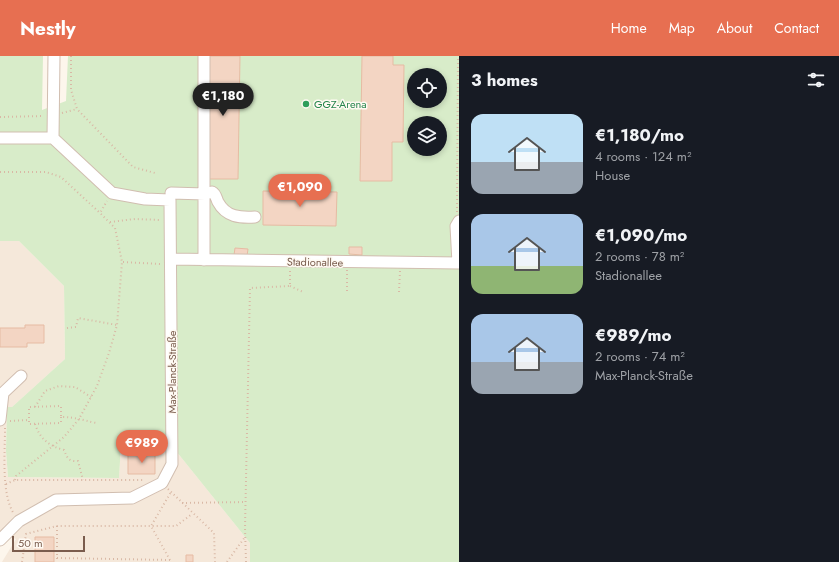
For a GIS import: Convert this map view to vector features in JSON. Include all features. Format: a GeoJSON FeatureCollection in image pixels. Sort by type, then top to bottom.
{"type":"FeatureCollection","features":[{"type":"Feature","properties":{"kind":"street"},"geometry":{"type":"LineString","coordinates":[[53,138],[54,56]]}},
{"type":"Feature","properties":{"kind":"street"},"geometry":{"type":"LineString","coordinates":[[204,56],[204,260]]}},
{"type":"Feature","properties":{"kind":"street"},"geometry":{"type":"LineString","coordinates":[[0,138],[53,138],[112,193],[145,199],[205,194],[212,192],[214,193],[221,207],[232,215],[240,218],[255,217]]}},
{"type":"Feature","properties":{"kind":"street","name":"Max-Planck-Straße"},"geometry":{"type":"LineString","coordinates":[[162,483],[172,464],[171,196]]}},
{"type":"Feature","properties":{"kind":"street"},"geometry":{"type":"LineString","coordinates":[[458,223],[458,263]]}},
{"type":"Feature","properties":{"kind":"street","name":"Stadionallee"},"geometry":{"type":"LineString","coordinates":[[171,259],[400,264],[458,263]]}},
{"type":"Feature","properties":{"kind":"street"},"geometry":{"type":"LineString","coordinates":[[0,420],[3,393],[21,376]]}},
{"type":"Feature","properties":{"kind":"street"},"geometry":{"type":"LineString","coordinates":[[0,540],[18,521],[56,500],[132,498],[162,483]]}},
{"type":"Feature","properties":{"kind":"path"},"geometry":{"type":"LineString","coordinates":[[71,56],[71,90],[76,109],[133,167],[155,173]]}},
{"type":"Feature","properties":{"kind":"path"},"geometry":{"type":"LineString","coordinates":[[458,56],[458,223]]}},
{"type":"Feature","properties":{"kind":"path"},"geometry":{"type":"LineString","coordinates":[[0,117],[53,115],[76,109]]}},
{"type":"Feature","properties":{"kind":"path"},"geometry":{"type":"LineString","coordinates":[[0,172],[46,172],[62,177],[115,228],[122,262],[116,325],[97,386],[79,418],[64,437],[16,476],[15,480]]}},
{"type":"Feature","properties":{"kind":"path"},"geometry":{"type":"LineString","coordinates":[[100,213],[112,193]]}},
{"type":"Feature","properties":{"kind":"path"},"geometry":{"type":"LineString","coordinates":[[109,222],[135,219],[161,220]]}},
{"type":"Feature","properties":{"kind":"path"},"geometry":{"type":"LineString","coordinates":[[290,261],[290,286]]}},
{"type":"Feature","properties":{"kind":"path"},"geometry":{"type":"LineString","coordinates":[[122,262],[159,264]]}},
{"type":"Feature","properties":{"kind":"path"},"geometry":{"type":"LineString","coordinates":[[347,263],[347,292]]}},
{"type":"Feature","properties":{"kind":"path"},"geometry":{"type":"LineString","coordinates":[[399,292],[400,264]]}},
{"type":"Feature","properties":{"kind":"path"},"geometry":{"type":"LineString","coordinates":[[246,562],[250,288],[290,286],[304,292]]}},
{"type":"Feature","properties":{"kind":"path"},"geometry":{"type":"LineString","coordinates":[[67,328],[76,327],[78,318],[116,325]]}},
{"type":"Feature","properties":{"kind":"path"},"geometry":{"type":"LineString","coordinates":[[36,407],[45,391],[59,386],[75,387],[91,397]]}},
{"type":"Feature","properties":{"kind":"path"},"geometry":{"type":"LineString","coordinates":[[61,406],[61,423],[30,424],[29,407],[36,407],[61,406]]}},
{"type":"Feature","properties":{"kind":"path"},"geometry":{"type":"LineString","coordinates":[[61,417],[79,418],[96,423]]}},
{"type":"Feature","properties":{"kind":"path"},"geometry":{"type":"LineString","coordinates":[[18,521],[10,508],[5,478],[6,421],[29,420]]}},
{"type":"Feature","properties":{"kind":"path"},"geometry":{"type":"LineString","coordinates":[[35,424],[38,433],[52,446],[64,450],[69,460],[73,462],[78,461],[83,480]]}},
{"type":"Feature","properties":{"kind":"path"},"geometry":{"type":"LineString","coordinates":[[0,476],[5,478]]}},
{"type":"Feature","properties":{"kind":"path"},"geometry":{"type":"LineString","coordinates":[[6,484],[15,480],[148,480]]}},
{"type":"Feature","properties":{"kind":"path"},"geometry":{"type":"LineString","coordinates":[[162,483],[214,533],[215,562]]}},
{"type":"Feature","properties":{"kind":"path"},"geometry":{"type":"LineString","coordinates":[[151,526],[171,492]]}},
{"type":"Feature","properties":{"kind":"path"},"geometry":{"type":"LineString","coordinates":[[182,503],[246,502]]}},
{"type":"Feature","properties":{"kind":"path"},"geometry":{"type":"LineString","coordinates":[[22,562],[26,534],[57,526],[176,526],[193,513]]}},
{"type":"Feature","properties":{"kind":"path"},"geometry":{"type":"LineString","coordinates":[[57,526],[57,562]]}},
{"type":"Feature","properties":{"kind":"path"},"geometry":{"type":"LineString","coordinates":[[151,526],[170,561]]}},
{"type":"Feature","properties":{"kind":"path"},"geometry":{"type":"LineString","coordinates":[[227,562],[246,536]]}},
{"type":"Feature","properties":{"kind":"path"},"geometry":{"type":"LineString","coordinates":[[57,558],[170,561]]}},
{"type":"Feature","properties":{"kind":"path"},"geometry":{"type":"LineString","coordinates":[[57,558],[61,562]]}},
{"type":"Feature","properties":{"kind":"shaded area"},"geometry":{"type":"Polygon","coordinates":[[[0,241],[19,241],[64,286],[65,359],[12,407],[7,407],[6,451],[8,477],[119,478],[121,445],[172,446],[250,543],[250,562],[2,562],[16,539],[0,532],[0,241]]]}},
{"type":"Feature","properties":{"kind":"green space"},"geometry":{"type":"Polygon","coordinates":[[[0,56],[43,56],[42,110],[66,101],[68,56],[459,56],[459,562],[250,562],[250,543],[172,446],[121,445],[119,478],[8,477],[6,451],[7,407],[12,407],[65,359],[64,286],[19,241],[0,241],[0,56]]]}},
{"type":"Feature","properties":{"kind":"building"},"geometry":{"type":"Polygon","coordinates":[[[208,56],[240,56],[238,179],[207,179],[208,56]]]}},
{"type":"Feature","properties":{"kind":"building"},"geometry":{"type":"Polygon","coordinates":[[[362,56],[393,56],[393,65],[404,65],[403,142],[392,142],[392,181],[360,181],[362,56]]]}},
{"type":"Feature","properties":{"kind":"building"},"geometry":{"type":"Polygon","coordinates":[[[263,191],[337,192],[336,226],[263,225],[263,191]]]}},
{"type":"Feature","properties":{"kind":"building"},"geometry":{"type":"Polygon","coordinates":[[[349,247],[362,247],[362,255],[349,254],[349,247]]]}},
{"type":"Feature","properties":{"kind":"building"},"geometry":{"type":"Polygon","coordinates":[[[235,248],[248,249],[247,256],[234,255],[235,248]]]}},
{"type":"Feature","properties":{"kind":"building"},"geometry":{"type":"Polygon","coordinates":[[[25,325],[44,325],[44,343],[27,343],[27,347],[0,347],[0,328],[25,328],[25,325]]]}},
{"type":"Feature","properties":{"kind":"building"},"geometry":{"type":"Polygon","coordinates":[[[128,454],[155,454],[155,474],[128,474],[128,454]]]}},
{"type":"Feature","properties":{"kind":"building"},"geometry":{"type":"Polygon","coordinates":[[[35,537],[54,537],[54,562],[35,562],[35,537]]]}},
{"type":"Feature","properties":{"kind":"building"},"geometry":{"type":"Polygon","coordinates":[[[186,555],[193,555],[193,562],[186,562],[186,555]]]}},
{"type":"Feature","properties":{"kind":"place","name":"GGZ-Arena"},"geometry":{"type":"Point","coordinates":[306,104]}}]}
